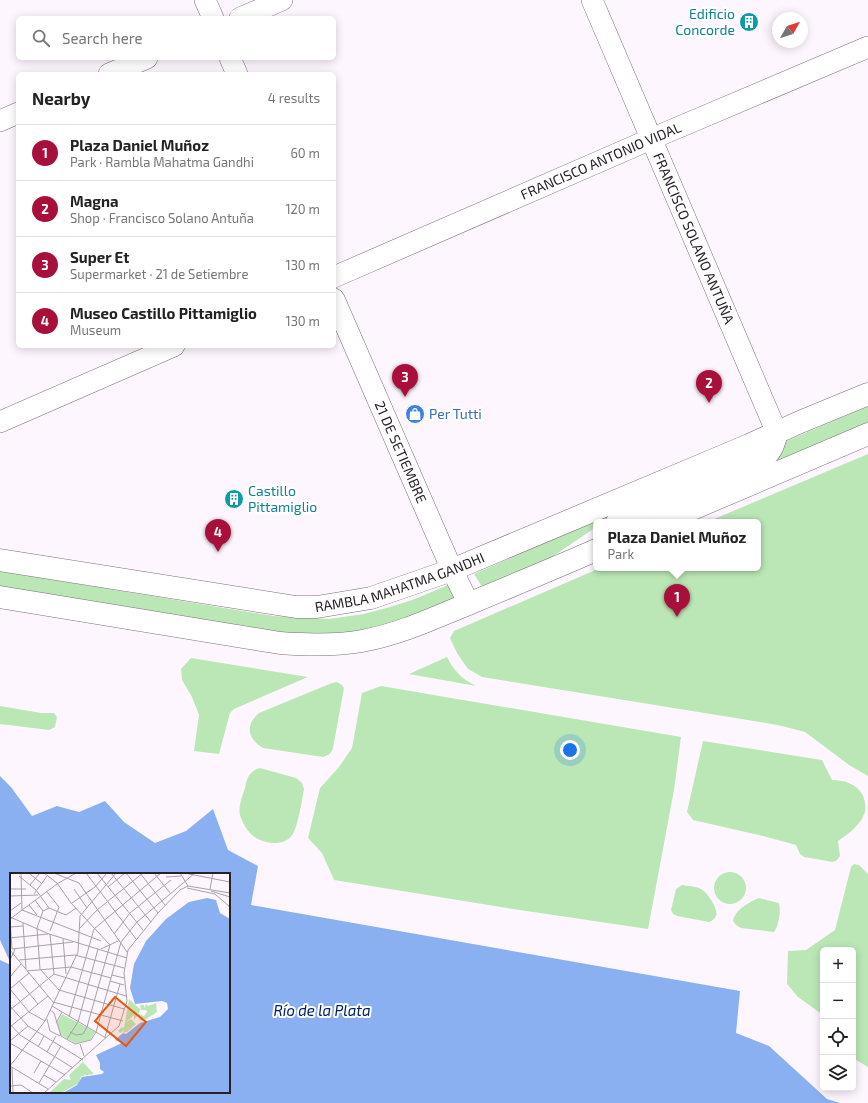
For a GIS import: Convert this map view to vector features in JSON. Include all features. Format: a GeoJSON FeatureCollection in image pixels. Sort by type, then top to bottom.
{"type":"FeatureCollection","features":[{"type":"Feature","properties":{"kind":"main road","name":"RAMBLA MAHATMA GANDHI"},"geometry":{"type":"LineString","coordinates":[[0,560],[296,607],[323,606],[371,598],[452,570],[749,446],[868,394]]}},
{"type":"Feature","properties":{"kind":"main road"},"geometry":{"type":"LineString","coordinates":[[624,519],[763,459],[768,455],[773,446],[777,433]]}},
{"type":"Feature","properties":{"kind":"main road"},"geometry":{"type":"LineString","coordinates":[[669,519],[868,434]]}},
{"type":"Feature","properties":{"kind":"main road"},"geometry":{"type":"LineString","coordinates":[[567,563],[593,538]]}},
{"type":"Feature","properties":{"kind":"main road"},"geometry":{"type":"LineString","coordinates":[[0,597],[280,643],[307,645],[361,641],[392,634],[421,624],[593,551]]}},
{"type":"Feature","properties":{"kind":"street"},"geometry":{"type":"LineString","coordinates":[[205,0],[212,16]]}},
{"type":"Feature","properties":{"kind":"street"},"geometry":{"type":"LineString","coordinates":[[245,16],[282,0]]}},
{"type":"Feature","properties":{"kind":"street","name":"FRANCISCO SOLANO ANTUÑA"},"geometry":{"type":"LineString","coordinates":[[592,0],[777,433]]}},
{"type":"Feature","properties":{"kind":"street","name":"FRANCISCO ANTONIO VIDAL"},"geometry":{"type":"LineString","coordinates":[[336,276],[651,139],[868,47]]}},
{"type":"Feature","properties":{"kind":"street"},"geometry":{"type":"LineString","coordinates":[[114,72],[142,60]]}},
{"type":"Feature","properties":{"kind":"street"},"geometry":{"type":"LineString","coordinates":[[231,60],[236,72]]}},
{"type":"Feature","properties":{"kind":"street"},"geometry":{"type":"LineString","coordinates":[[0,121],[16,114]]}},
{"type":"Feature","properties":{"kind":"street","name":"21 DE SETIEMBRE"},"geometry":{"type":"LineString","coordinates":[[336,304],[452,570],[469,604]]}},
{"type":"Feature","properties":{"kind":"street"},"geometry":{"type":"LineString","coordinates":[[0,422],[169,348]]}},
{"type":"Feature","properties":{"kind":"green space"},"geometry":{"type":"Polygon","coordinates":[[[868,406],[868,423],[777,462],[650,513],[782,443],[868,406]]]}},
{"type":"Feature","properties":{"kind":"green space"},"geometry":{"type":"Polygon","coordinates":[[[868,454],[868,776],[849,765],[805,732],[760,722],[482,677],[468,669],[457,653],[450,638],[454,631],[593,571],[761,571],[761,519],[714,519],[868,454]]]}},
{"type":"Feature","properties":{"kind":"green space"},"geometry":{"type":"Polygon","coordinates":[[[750,460],[611,519],[601,519],[750,460]]]}},
{"type":"Feature","properties":{"kind":"green space"},"geometry":{"type":"Polygon","coordinates":[[[593,522],[593,529],[552,557],[483,588],[474,574],[593,522]]]}},
{"type":"Feature","properties":{"kind":"green space"},"geometry":{"type":"Polygon","coordinates":[[[0,571],[273,616],[329,619],[364,614],[415,599],[448,585],[457,599],[424,614],[364,631],[307,636],[0,588],[0,571]]]}},
{"type":"Feature","properties":{"kind":"green space"},"geometry":{"type":"Polygon","coordinates":[[[447,657],[459,674],[476,686],[409,674],[447,657]]]}},
{"type":"Feature","properties":{"kind":"green space"},"geometry":{"type":"Polygon","coordinates":[[[191,658],[308,677],[234,709],[230,713],[219,754],[194,751],[199,715],[192,697],[182,680],[181,669],[191,658]]]}},
{"type":"Feature","properties":{"kind":"green space"},"geometry":{"type":"Polygon","coordinates":[[[337,682],[344,688],[333,748],[328,755],[323,757],[263,748],[251,736],[251,722],[259,713],[337,682]]]}},
{"type":"Feature","properties":{"kind":"green space"},"geometry":{"type":"Polygon","coordinates":[[[381,686],[681,737],[674,790],[648,929],[334,880],[322,853],[308,838],[320,788],[339,767],[352,748],[362,693],[381,686]]]}},
{"type":"Feature","properties":{"kind":"green space"},"geometry":{"type":"Polygon","coordinates":[[[0,706],[41,713],[54,713],[57,717],[55,727],[49,730],[0,724],[0,706]]]}},
{"type":"Feature","properties":{"kind":"green space"},"geometry":{"type":"Polygon","coordinates":[[[703,741],[822,760],[832,780],[846,782],[857,788],[864,798],[865,812],[857,826],[838,841],[840,856],[837,860],[833,862],[804,857],[800,854],[796,845],[693,820],[687,812],[703,741]]]}},
{"type":"Feature","properties":{"kind":"green space"},"geometry":{"type":"Polygon","coordinates":[[[260,768],[296,778],[302,783],[304,789],[300,813],[295,830],[289,838],[278,843],[266,842],[251,834],[243,822],[240,814],[240,803],[248,778],[253,771],[260,768]]]}},
{"type":"Feature","properties":{"kind":"green space"},"geometry":{"type":"Polygon","coordinates":[[[854,864],[859,865],[868,874],[868,1067],[856,1060],[856,947],[820,947],[820,1013],[798,997],[787,984],[788,951],[806,950],[835,930],[851,867],[854,864]]]}},
{"type":"Feature","properties":{"kind":"green space"},"geometry":{"type":"Polygon","coordinates":[[[730,872],[741,877],[746,888],[741,899],[730,904],[719,899],[714,888],[719,877],[730,872]]]}},
{"type":"Feature","properties":{"kind":"green space"},"geometry":{"type":"Polygon","coordinates":[[[682,885],[699,888],[706,894],[716,909],[716,916],[714,919],[709,922],[673,914],[671,910],[676,889],[682,885]]]}},
{"type":"Feature","properties":{"kind":"green space"},"geometry":{"type":"Polygon","coordinates":[[[759,898],[779,903],[779,918],[774,932],[741,928],[733,921],[739,910],[759,898]]]}},
{"type":"Feature","properties":{"kind":"water","name":"Río de la Plata"},"geometry":{"type":"Polygon","coordinates":[[[0,776],[11,787],[32,816],[57,806],[79,812],[105,801],[124,822],[155,843],[186,831],[213,809],[228,850],[258,866],[251,905],[740,991],[736,1033],[769,1046],[827,1099],[840,1103],[0,1103],[0,960],[10,965],[10,1093],[230,1093],[230,873],[10,873],[10,962],[0,940],[0,776]]]}},
{"type":"Feature","properties":{"kind":"place","name":"Edificio Concorde"},"geometry":{"type":"Point","coordinates":[749,22]}},
{"type":"Feature","properties":{"kind":"place","name":"Super Et"},"geometry":{"type":"Point","coordinates":[405,397]}},
{"type":"Feature","properties":{"kind":"place","name":"Magna"},"geometry":{"type":"Point","coordinates":[709,403]}},
{"type":"Feature","properties":{"kind":"place","name":"Per Tutti"},"geometry":{"type":"Point","coordinates":[415,414]}},
{"type":"Feature","properties":{"kind":"place","name":"Castillo Pittamiglio"},"geometry":{"type":"Point","coordinates":[234,499]}},
{"type":"Feature","properties":{"kind":"place","name":"Museo Castillo Pittamiglio"},"geometry":{"type":"Point","coordinates":[218,552]}},
{"type":"Feature","properties":{"kind":"place","name":"Plaza Daniel Muñoz"},"geometry":{"type":"Point","coordinates":[677,617]}}]}
